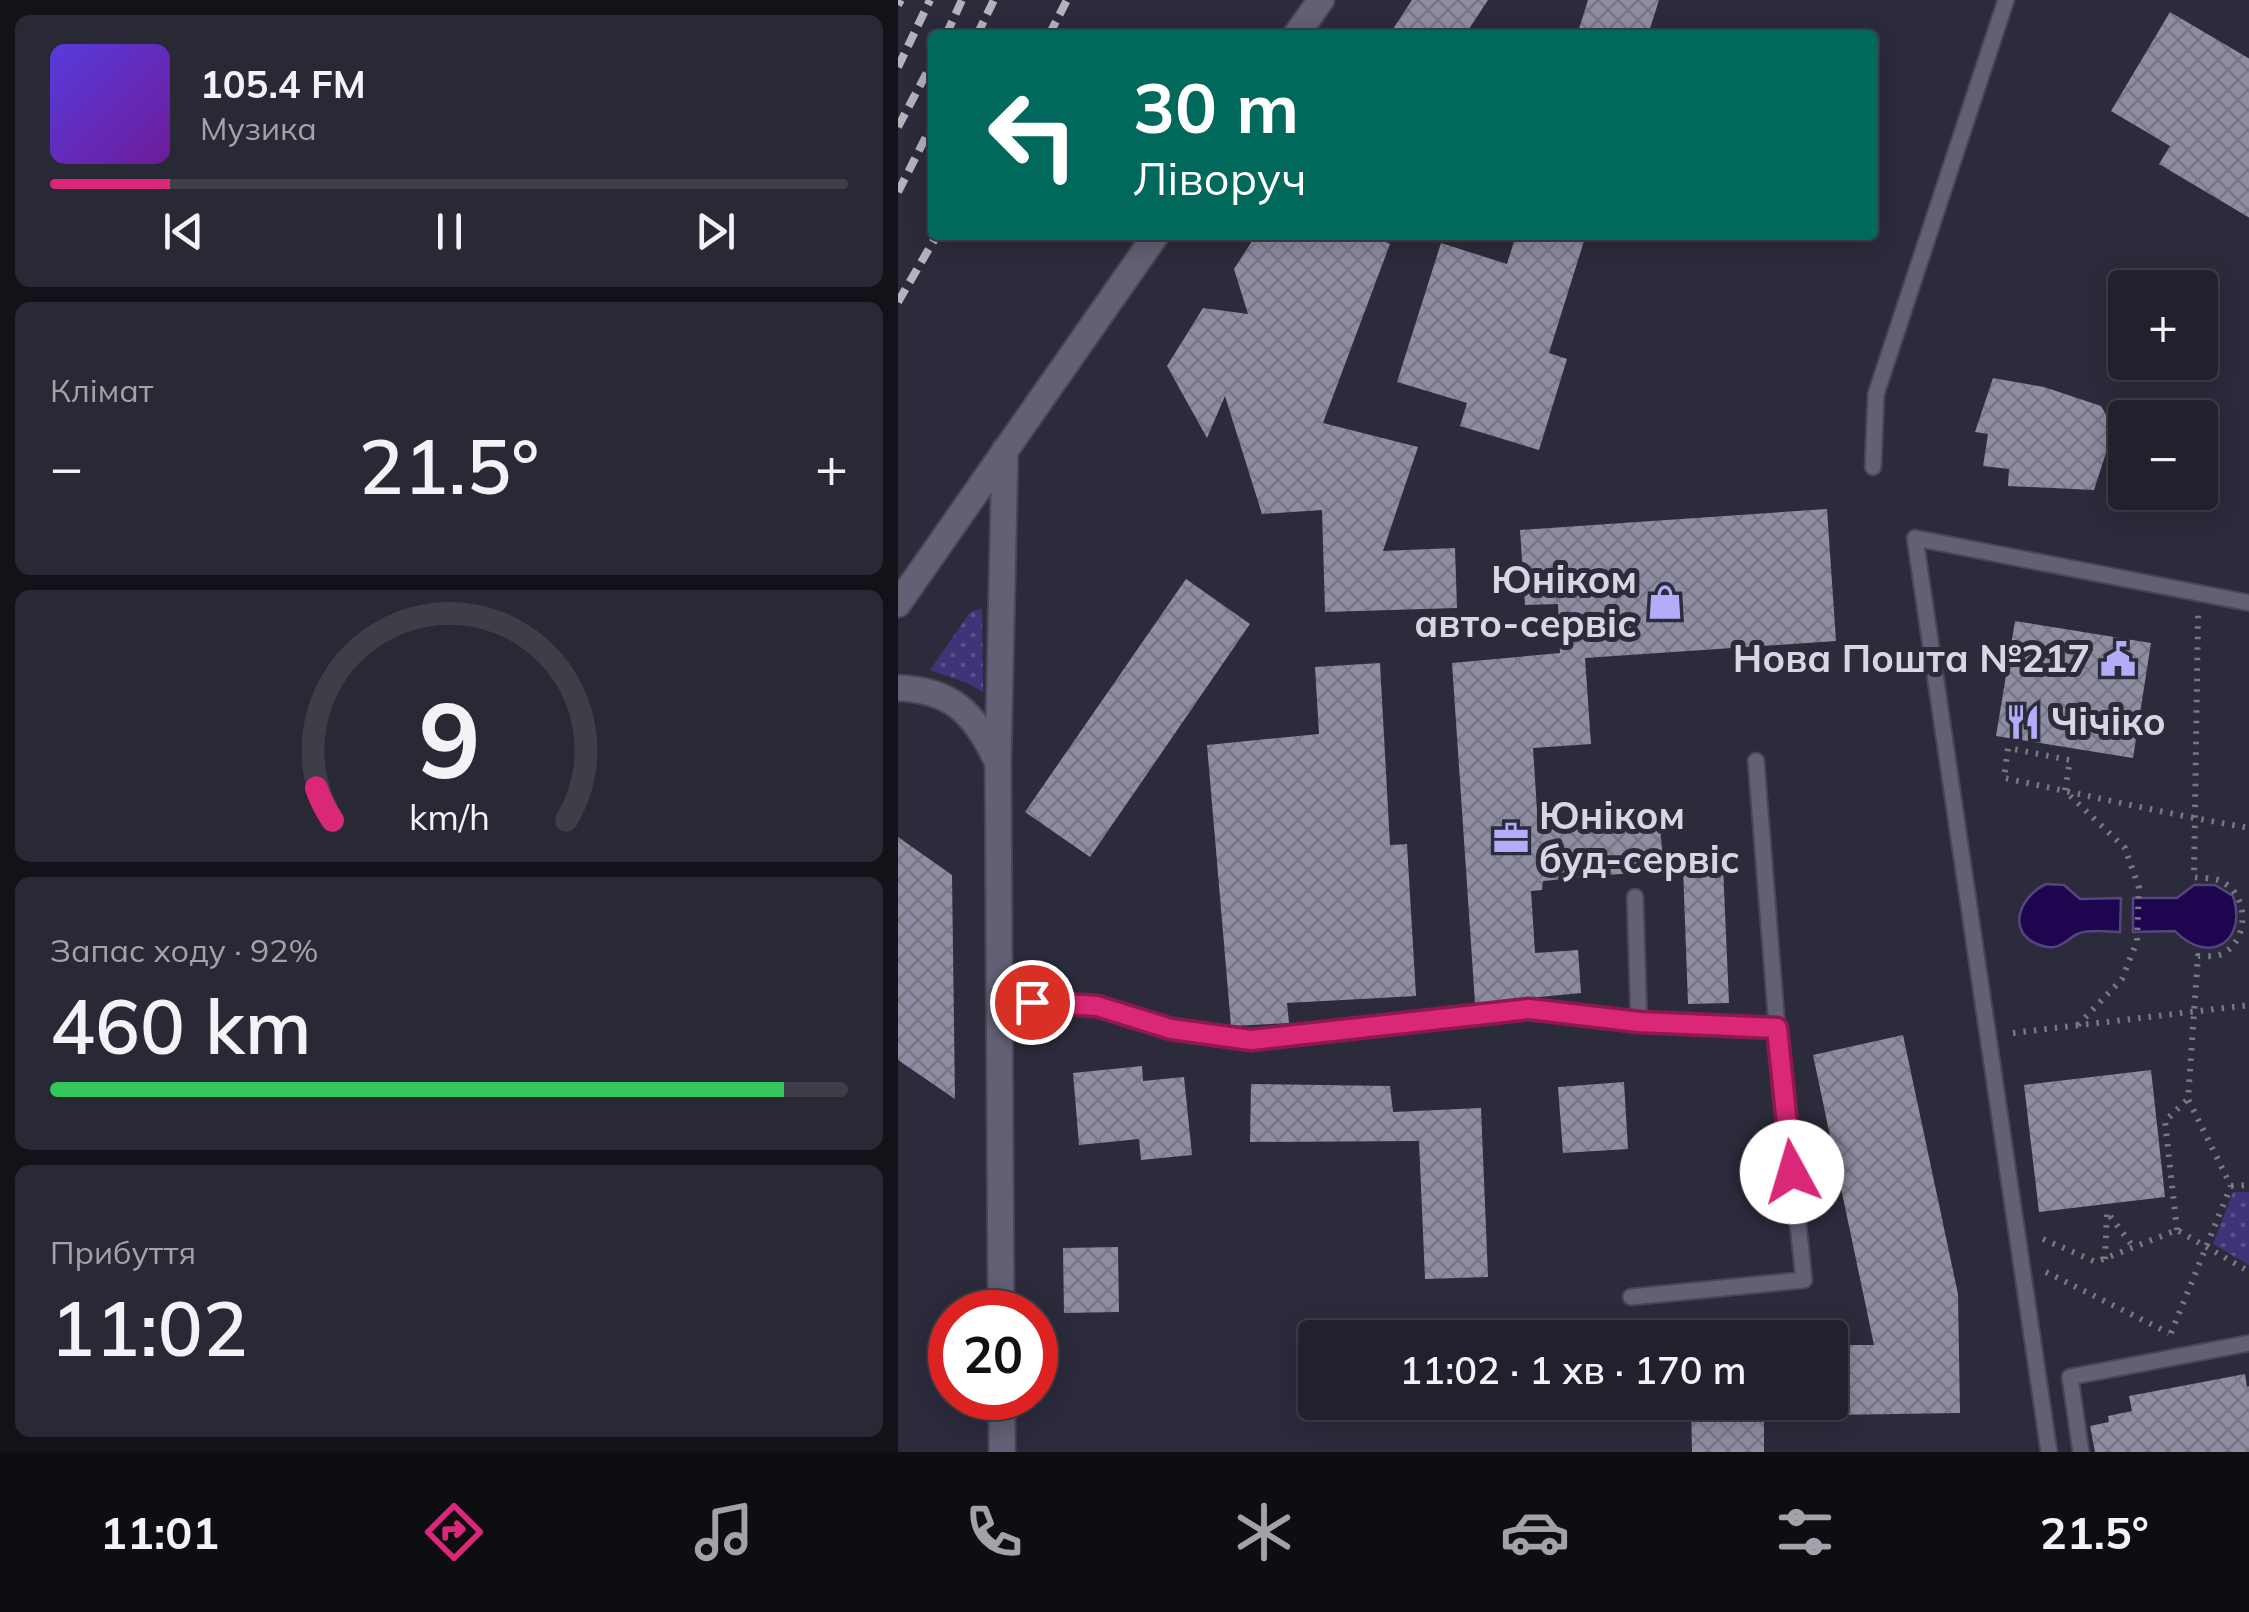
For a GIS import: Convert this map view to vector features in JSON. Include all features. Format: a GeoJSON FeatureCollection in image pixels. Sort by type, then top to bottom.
{"type":"FeatureCollection","features":[{"type":"Feature","properties":{"kind":"street"},"geometry":{"type":"LineString","coordinates":[[1300,30],[1321,0]]}},
{"type":"Feature","properties":{"kind":"street"},"geometry":{"type":"LineString","coordinates":[[898,604],[1152,240]]}},
{"type":"Feature","properties":{"kind":"street"},"geometry":{"type":"LineString","coordinates":[[1002,1290],[998,762],[1005,450]]}},
{"type":"Feature","properties":{"kind":"street"},"geometry":{"type":"LineString","coordinates":[[898,688],[914,688],[951,701],[979,724],[998,762]]}},
{"type":"Feature","properties":{"kind":"street"},"geometry":{"type":"LineString","coordinates":[[1002,1420],[1002,1452]]}},
{"type":"Feature","properties":{"kind":"lane"},"geometry":{"type":"LineString","coordinates":[[1874,467],[1876,394],[2006,0]]}},
{"type":"Feature","properties":{"kind":"lane"},"geometry":{"type":"LineString","coordinates":[[2049,1452],[1915,538],[2250,603]]}},
{"type":"Feature","properties":{"kind":"lane"},"geometry":{"type":"LineString","coordinates":[[1631,1297],[1804,1280],[1777,1028],[1756,761]]}},
{"type":"Feature","properties":{"kind":"lane"},"geometry":{"type":"LineString","coordinates":[[1635,897],[1639,1022]]}},
{"type":"Feature","properties":{"kind":"lane"},"geometry":{"type":"LineString","coordinates":[[1000,1000],[1097,1006],[1171,1029],[1251,1040],[1529,1009],[1639,1022],[1777,1028]]}},
{"type":"Feature","properties":{"kind":"lane"},"geometry":{"type":"LineString","coordinates":[[2081,1452],[2070,1378],[2250,1343]]}},
{"type":"Feature","properties":{"kind":"path"},"geometry":{"type":"LineString","coordinates":[[2159,1360],[2231,1186],[2188,1099],[2198,956],[2220,955],[2236,945],[2248,928],[2248,909],[2240,896],[2220,881],[2194,877],[2198,594]]}},
{"type":"Feature","properties":{"kind":"path"},"geometry":{"type":"LineString","coordinates":[[2065,791],[2070,760],[2008,748],[2004,778],[2065,791],[2194,818],[2250,828]]}},
{"type":"Feature","properties":{"kind":"path"},"geometry":{"type":"LineString","coordinates":[[2065,791],[2124,848],[2139,888],[2137,941],[2122,979],[2078,1025]]}},
{"type":"Feature","properties":{"kind":"path"},"geometry":{"type":"LineString","coordinates":[[2013,1033],[2250,1005]]}},
{"type":"Feature","properties":{"kind":"path"},"geometry":{"type":"LineString","coordinates":[[2177,1230],[2165,1121],[2188,1099]]}},
{"type":"Feature","properties":{"kind":"path"},"geometry":{"type":"LineString","coordinates":[[2231,1186],[2250,1186]]}},
{"type":"Feature","properties":{"kind":"path"},"geometry":{"type":"LineString","coordinates":[[2105,1259],[2107,1212],[2134,1248]]}},
{"type":"Feature","properties":{"kind":"path"},"geometry":{"type":"LineString","coordinates":[[2041,1238],[2096,1262],[2177,1230]]}},
{"type":"Feature","properties":{"kind":"path"},"geometry":{"type":"LineString","coordinates":[[2177,1230],[2250,1272]]}},
{"type":"Feature","properties":{"kind":"path"},"geometry":{"type":"LineString","coordinates":[[2046,1272],[2170,1334]]}},
{"type":"Feature","properties":{"kind":"shaded area"},"geometry":{"type":"Polygon","coordinates":[[[982,609],[983,692],[930,670],[971,611],[982,609]]]}},
{"type":"Feature","properties":{"kind":"shaded area"},"geometry":{"type":"Polygon","coordinates":[[[2046,884],[2064,885],[2080,899],[2121,898],[2120,932],[2084,932],[2052,947],[2027,938],[2019,922],[2020,914],[2029,897],[2046,884]]]}},
{"type":"Feature","properties":{"kind":"shaded area"},"geometry":{"type":"Polygon","coordinates":[[[2194,885],[2215,885],[2233,896],[2235,926],[2222,944],[2201,947],[2175,931],[2133,932],[2133,898],[2177,898],[2194,885]]]}},
{"type":"Feature","properties":{"kind":"shaded area"},"geometry":{"type":"Polygon","coordinates":[[[2233,1192],[2249,1192],[2249,1265],[2213,1244],[2233,1192]]]}},
{"type":"Feature","properties":{"kind":"building"},"geometry":{"type":"Polygon","coordinates":[[[1412,0],[1488,0],[1468,30],[1392,30],[1412,0]]]}},
{"type":"Feature","properties":{"kind":"building"},"geometry":{"type":"Polygon","coordinates":[[[1588,0],[1659,0],[1650,30],[1579,30],[1588,0]]]}},
{"type":"Feature","properties":{"kind":"building"},"geometry":{"type":"Polygon","coordinates":[[[2170,12],[2250,59],[2250,218],[2159,164],[2170,146],[2111,111],[2170,12]]]}},
{"type":"Feature","properties":{"kind":"building"},"geometry":{"type":"Polygon","coordinates":[[[1253,240],[1381,240],[1390,244],[1323,423],[1418,447],[1383,551],[1455,548],[1457,608],[1325,612],[1322,510],[1262,514],[1225,396],[1207,438],[1167,366],[1203,308],[1248,314],[1234,269],[1253,240]]]}},
{"type":"Feature","properties":{"kind":"building"},"geometry":{"type":"Polygon","coordinates":[[[1514,240],[1584,241],[1549,353],[1567,359],[1539,450],[1460,426],[1467,403],[1397,382],[1441,243],[1507,264],[1514,240]]]}},
{"type":"Feature","properties":{"kind":"building"},"geometry":{"type":"Polygon","coordinates":[[[1993,378],[2044,387],[2101,406],[2108,418],[2108,447],[2094,490],[2008,486],[2009,469],[1983,466],[1988,434],[1975,432],[1993,378]]]}},
{"type":"Feature","properties":{"kind":"building"},"geometry":{"type":"Polygon","coordinates":[[[1827,509],[1836,641],[1585,658],[1591,744],[1533,748],[1538,826],[1659,816],[1664,870],[1543,881],[1542,890],[1531,891],[1535,953],[1578,950],[1581,993],[1475,1003],[1452,663],[1560,653],[1558,604],[1525,605],[1520,530],[1827,509]]]}},
{"type":"Feature","properties":{"kind":"building"},"geometry":{"type":"Polygon","coordinates":[[[1186,579],[1250,624],[1090,857],[1025,812],[1186,579]]]}},
{"type":"Feature","properties":{"kind":"building"},"geometry":{"type":"Polygon","coordinates":[[[2015,621],[2151,643],[2133,758],[1996,736],[2015,621]]]}},
{"type":"Feature","properties":{"kind":"building"},"geometry":{"type":"Polygon","coordinates":[[[1380,663],[1390,845],[1407,844],[1416,996],[1287,1003],[1289,1023],[1231,1026],[1207,745],[1319,734],[1315,667],[1380,663]]]}},
{"type":"Feature","properties":{"kind":"building"},"geometry":{"type":"Polygon","coordinates":[[[898,837],[952,875],[955,1099],[898,1060],[898,837]]]}},
{"type":"Feature","properties":{"kind":"building"},"geometry":{"type":"Polygon","coordinates":[[[1723,866],[1729,1003],[1688,1004],[1683,868],[1723,866]]]}},
{"type":"Feature","properties":{"kind":"building"},"geometry":{"type":"Polygon","coordinates":[[[1903,1035],[1958,1294],[1960,1413],[1848,1415],[1848,1345],[1874,1345],[1813,1055],[1903,1035]]]}},
{"type":"Feature","properties":{"kind":"building"},"geometry":{"type":"Polygon","coordinates":[[[1142,1066],[1143,1081],[1184,1077],[1192,1155],[1141,1160],[1139,1139],[1079,1145],[1073,1073],[1142,1066]]]}},
{"type":"Feature","properties":{"kind":"building"},"geometry":{"type":"Polygon","coordinates":[[[2151,1070],[2165,1197],[2039,1212],[2024,1085],[2151,1070]]]}},
{"type":"Feature","properties":{"kind":"building"},"geometry":{"type":"Polygon","coordinates":[[[1624,1082],[1628,1149],[1563,1153],[1558,1087],[1624,1082]]]}},
{"type":"Feature","properties":{"kind":"building"},"geometry":{"type":"Polygon","coordinates":[[[1251,1084],[1390,1086],[1393,1112],[1481,1108],[1488,1277],[1425,1279],[1419,1141],[1250,1142],[1251,1084]]]}},
{"type":"Feature","properties":{"kind":"building"},"geometry":{"type":"Polygon","coordinates":[[[1118,1247],[1119,1312],[1064,1313],[1063,1248],[1118,1247]]]}},
{"type":"Feature","properties":{"kind":"building"},"geometry":{"type":"Polygon","coordinates":[[[2245,1374],[2247,1387],[2250,1386],[2250,1452],[2095,1452],[2090,1426],[2109,1422],[2108,1416],[2132,1411],[2129,1396],[2245,1374]]]}},
{"type":"Feature","properties":{"kind":"building"},"geometry":{"type":"Polygon","coordinates":[[[1691,1420],[1764,1420],[1764,1452],[1692,1452],[1691,1420]]]}},
{"type":"Feature","properties":{"kind":"railway"},"geometry":{"type":"LineString","coordinates":[[898,5],[901,0]]}},
{"type":"Feature","properties":{"kind":"railway"},"geometry":{"type":"LineString","coordinates":[[898,67],[930,0]]}},
{"type":"Feature","properties":{"kind":"railway"},"geometry":{"type":"LineString","coordinates":[[948,30],[962,0]]}},
{"type":"Feature","properties":{"kind":"railway"},"geometry":{"type":"LineString","coordinates":[[979,30],[994,0]]}},
{"type":"Feature","properties":{"kind":"railway"},"geometry":{"type":"LineString","coordinates":[[1052,30],[1067,0]]}},
{"type":"Feature","properties":{"kind":"railway"},"geometry":{"type":"LineString","coordinates":[[898,127],[928,70]]}},
{"type":"Feature","properties":{"kind":"railway"},"geometry":{"type":"LineString","coordinates":[[898,192],[928,133]]}},
{"type":"Feature","properties":{"kind":"railway"},"geometry":{"type":"LineString","coordinates":[[898,302],[934,240]]}},
{"type":"Feature","properties":{"kind":"place","name":"Юніком авто-сервіс"},"geometry":{"type":"Point","coordinates":[1665,602]}},
{"type":"Feature","properties":{"kind":"place","name":"Нова Пошта №217"},"geometry":{"type":"Point","coordinates":[2118,659]}},
{"type":"Feature","properties":{"kind":"place","name":"Чічіко"},"geometry":{"type":"Point","coordinates":[2023,722]}},
{"type":"Feature","properties":{"kind":"place","name":"Юніком буд-сервіс"},"geometry":{"type":"Point","coordinates":[1511,838]}},
{"type":"Feature","properties":{"kind":"route"},"geometry":{"type":"LineString","coordinates":[[1032,1002],[1097,1006],[1171,1029],[1251,1040],[1529,1009],[1639,1022],[1777,1028],[1792,1172]]}}]}
